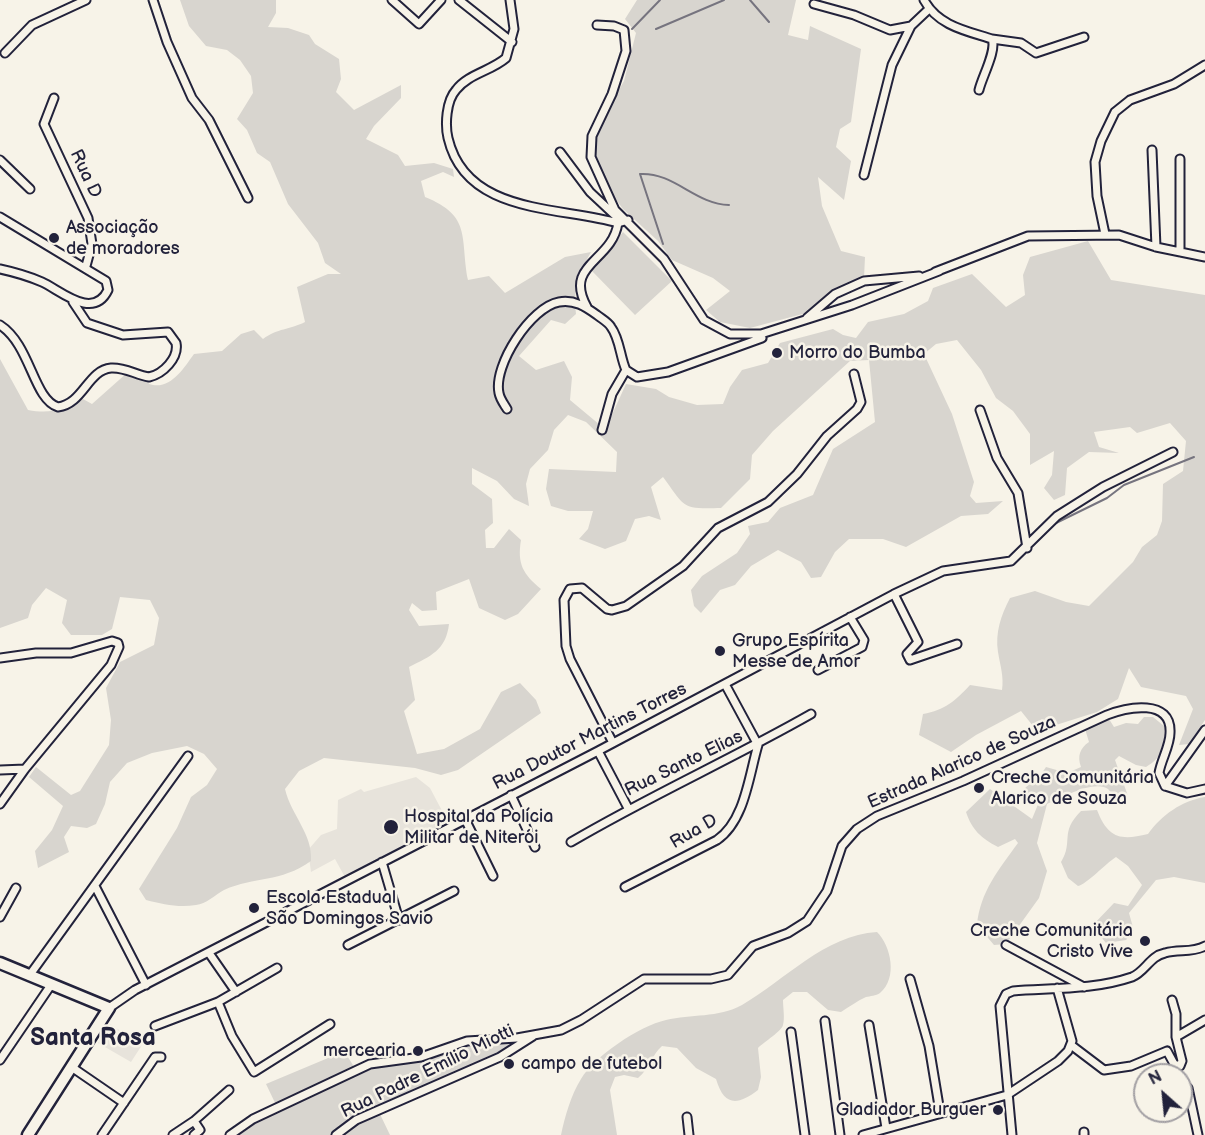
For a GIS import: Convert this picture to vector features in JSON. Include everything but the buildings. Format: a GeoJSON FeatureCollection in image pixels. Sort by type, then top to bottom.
{"type":"FeatureCollection","features":[{"type":"Feature","properties":{"kind":"street"},"geometry":{"type":"LineString","coordinates":[[5,53],[33,26],[86,0]]}},
{"type":"Feature","properties":{"kind":"street"},"geometry":{"type":"LineString","coordinates":[[153,0],[192,98],[209,120],[248,198]]}},
{"type":"Feature","properties":{"kind":"street"},"geometry":{"type":"LineString","coordinates":[[392,0],[419,24],[441,0]]}},
{"type":"Feature","properties":{"kind":"street"},"geometry":{"type":"LineString","coordinates":[[459,0],[512,42]]}},
{"type":"Feature","properties":{"kind":"street"},"geometry":{"type":"LineString","coordinates":[[510,0],[514,18],[512,42],[506,58],[461,84],[450,99],[447,133],[457,162],[471,178],[506,200],[622,221]]}},
{"type":"Feature","properties":{"kind":"street"},"geometry":{"type":"LineString","coordinates":[[924,0],[929,9],[948,24],[993,39],[1021,43],[1036,53],[1084,37]]}},
{"type":"Feature","properties":{"kind":"street"},"geometry":{"type":"LineString","coordinates":[[814,4],[848,12],[890,30],[911,26]]}},
{"type":"Feature","properties":{"kind":"street"},"geometry":{"type":"LineString","coordinates":[[864,175],[892,65],[911,26],[929,9]]}},
{"type":"Feature","properties":{"kind":"street"},"geometry":{"type":"LineString","coordinates":[[597,25],[619,28],[626,35],[626,51],[618,78],[590,143],[591,157],[597,174],[622,221]]}},
{"type":"Feature","properties":{"kind":"street"},"geometry":{"type":"LineString","coordinates":[[979,90],[985,67],[994,50],[993,39]]}},
{"type":"Feature","properties":{"kind":"street"},"geometry":{"type":"LineString","coordinates":[[1105,234],[1097,196],[1095,162],[1098,148],[1115,112],[1130,100],[1174,84],[1205,65]]}},
{"type":"Feature","properties":{"kind":"street","name":"Rua D"},"geometry":{"type":"LineString","coordinates":[[54,98],[44,124],[88,218],[92,244],[86,266]]}},
{"type":"Feature","properties":{"kind":"street"},"geometry":{"type":"LineString","coordinates":[[1152,150],[1156,248]]}},
{"type":"Feature","properties":{"kind":"street"},"geometry":{"type":"LineString","coordinates":[[560,152],[590,192],[664,259],[704,320],[730,334],[761,334],[798,324],[1028,236],[1119,235],[1156,248],[1205,257]]}},
{"type":"Feature","properties":{"kind":"street"},"geometry":{"type":"LineString","coordinates":[[1180,159],[1180,252]]}},
{"type":"Feature","properties":{"kind":"street"},"geometry":{"type":"LineString","coordinates":[[0,160],[30,189]]}},
{"type":"Feature","properties":{"kind":"street"},"geometry":{"type":"LineString","coordinates":[[0,217],[86,266],[106,281],[108,290],[102,298],[93,303],[74,302]]}},
{"type":"Feature","properties":{"kind":"street"},"geometry":{"type":"LineString","coordinates":[[587,308],[579,293],[582,276],[611,242],[622,221]]}},
{"type":"Feature","properties":{"kind":"street"},"geometry":{"type":"LineString","coordinates":[[0,269],[46,284],[74,302],[87,323],[123,335],[168,332],[176,343],[174,356],[161,372],[149,377],[123,369],[108,369],[97,375],[72,402],[58,407],[48,402],[40,390],[17,339],[0,325]]}},
{"type":"Feature","properties":{"kind":"street"},"geometry":{"type":"LineString","coordinates":[[798,324],[835,294],[864,281],[914,277],[939,271]]}},
{"type":"Feature","properties":{"kind":"street"},"geometry":{"type":"LineString","coordinates":[[507,409],[502,402],[498,387],[509,352],[522,331],[552,304],[570,302],[587,308],[613,329],[626,370],[637,377],[668,372],[762,338],[761,334]]}},
{"type":"Feature","properties":{"kind":"street"},"geometry":{"type":"LineString","coordinates":[[602,430],[612,394],[626,370]]}},
{"type":"Feature","properties":{"kind":"street"},"geometry":{"type":"LineString","coordinates":[[613,743],[567,652],[563,609],[566,592],[570,589],[582,588],[607,609],[626,606],[683,566],[718,528],[761,508],[797,474],[836,427],[857,409],[861,402],[854,374]]}},
{"type":"Feature","properties":{"kind":"street"},"geometry":{"type":"LineString","coordinates":[[980,410],[997,458],[1018,493],[1027,548]]}},
{"type":"Feature","properties":{"kind":"street","name":"Rua Doutor Martins Torres"},"geometry":{"type":"LineString","coordinates":[[109,1008],[146,985],[598,751],[894,594],[949,569],[982,567],[1011,561],[1027,548],[1039,532],[1057,516],[1103,487],[1173,452]]}},
{"type":"Feature","properties":{"kind":"street"},"geometry":{"type":"LineString","coordinates":[[894,594],[918,642],[907,654],[910,660],[957,644]]}},
{"type":"Feature","properties":{"kind":"street"},"geometry":{"type":"LineString","coordinates":[[818,670],[862,647],[864,639],[850,617]]}},
{"type":"Feature","properties":{"kind":"street"},"geometry":{"type":"LineString","coordinates":[[0,658],[36,653],[71,653],[112,641],[119,647],[116,655],[0,804]]}},
{"type":"Feature","properties":{"kind":"street"},"geometry":{"type":"LineString","coordinates":[[725,684],[758,745]]}},
{"type":"Feature","properties":{"kind":"street","name":"Estrada Alarico de Souza"},"geometry":{"type":"LineString","coordinates":[[230,1135],[253,1119],[370,1064],[421,1057],[467,1041],[533,1036],[575,1024],[644,980],[711,979],[728,975],[753,946],[788,933],[807,921],[827,891],[840,849],[857,829],[877,816],[963,781],[1107,715],[1129,708],[1143,707],[1161,712],[1166,717],[1171,735],[1159,773],[1165,786]]}},
{"type":"Feature","properties":{"kind":"street","name":"Rua Santo Elias"},"geometry":{"type":"LineString","coordinates":[[571,842],[628,808],[758,745],[811,714]]}},
{"type":"Feature","properties":{"kind":"street"},"geometry":{"type":"LineString","coordinates":[[1205,730],[1165,786],[1187,793],[1205,789]]}},
{"type":"Feature","properties":{"kind":"street","name":"Rua D"},"geometry":{"type":"LineString","coordinates":[[625,887],[717,840],[732,827],[758,745]]}},
{"type":"Feature","properties":{"kind":"street"},"geometry":{"type":"LineString","coordinates":[[598,751],[628,808]]}},
{"type":"Feature","properties":{"kind":"street"},"geometry":{"type":"LineString","coordinates":[[28,976],[188,756]]}},
{"type":"Feature","properties":{"kind":"street"},"geometry":{"type":"LineString","coordinates":[[0,770],[25,769]]}},
{"type":"Feature","properties":{"kind":"street"},"geometry":{"type":"LineString","coordinates":[[511,795],[535,847]]}},
{"type":"Feature","properties":{"kind":"street"},"geometry":{"type":"LineString","coordinates":[[465,819],[493,876]]}},
{"type":"Feature","properties":{"kind":"street"},"geometry":{"type":"LineString","coordinates":[[382,862],[399,920]]}},
{"type":"Feature","properties":{"kind":"street"},"geometry":{"type":"LineString","coordinates":[[95,886],[146,985]]}},
{"type":"Feature","properties":{"kind":"street"},"geometry":{"type":"LineString","coordinates":[[0,917],[16,888]]}},
{"type":"Feature","properties":{"kind":"street"},"geometry":{"type":"LineString","coordinates":[[348,945],[454,891]]}},
{"type":"Feature","properties":{"kind":"street"},"geometry":{"type":"LineString","coordinates":[[1006,945],[1084,987]]}},
{"type":"Feature","properties":{"kind":"street"},"geometry":{"type":"LineString","coordinates":[[1012,1135],[1000,1006],[1003,997],[1013,991],[1084,987],[1134,976],[1165,952],[1191,951],[1205,946]]}},
{"type":"Feature","properties":{"kind":"street"},"geometry":{"type":"LineString","coordinates":[[209,953],[236,992]]}},
{"type":"Feature","properties":{"kind":"street"},"geometry":{"type":"LineString","coordinates":[[0,963],[109,1008],[73,1068],[28,1135]]}},
{"type":"Feature","properties":{"kind":"street"},"geometry":{"type":"LineString","coordinates":[[155,1026],[218,1002],[277,968]]}},
{"type":"Feature","properties":{"kind":"street"},"geometry":{"type":"LineString","coordinates":[[910,979],[929,1046],[940,1112]]}},
{"type":"Feature","properties":{"kind":"street"},"geometry":{"type":"LineString","coordinates":[[0,1060],[51,985]]}},
{"type":"Feature","properties":{"kind":"street"},"geometry":{"type":"LineString","coordinates":[[863,1135],[1008,1095],[1066,1054],[1071,1045],[1071,1034],[1057,988]]}},
{"type":"Feature","properties":{"kind":"street"},"geometry":{"type":"LineString","coordinates":[[1071,1045],[1104,1070],[1131,1066],[1167,1051],[1174,1064],[1180,1066],[1182,1061],[1176,1037],[1176,1014],[1172,1000]]}},
{"type":"Feature","properties":{"kind":"street"},"geometry":{"type":"LineString","coordinates":[[218,1002],[232,1036],[254,1072],[330,1024]]}},
{"type":"Feature","properties":{"kind":"street"},"geometry":{"type":"LineString","coordinates":[[1176,1037],[1205,1020]]}},
{"type":"Feature","properties":{"kind":"street"},"geometry":{"type":"LineString","coordinates":[[825,1021],[840,1135]]}},
{"type":"Feature","properties":{"kind":"street"},"geometry":{"type":"LineString","coordinates":[[869,1025],[886,1128]]}},
{"type":"Feature","properties":{"kind":"street"},"geometry":{"type":"LineString","coordinates":[[791,1032],[805,1135]]}},
{"type":"Feature","properties":{"kind":"street","name":"Rua Padre Emílio Miotti"},"geometry":{"type":"LineString","coordinates":[[336,1135],[366,1115],[500,1057],[533,1036]]}},
{"type":"Feature","properties":{"kind":"street"},"geometry":{"type":"LineString","coordinates":[[102,1135],[155,1058],[161,1057]]}},
{"type":"Feature","properties":{"kind":"street"},"geometry":{"type":"LineString","coordinates":[[73,1068],[124,1103]]}},
{"type":"Feature","properties":{"kind":"street"},"geometry":{"type":"LineString","coordinates":[[173,1135],[194,1121],[229,1090]]}},
{"type":"Feature","properties":{"kind":"street"},"geometry":{"type":"LineString","coordinates":[[1193,1112],[1198,1135]]}},
{"type":"Feature","properties":{"kind":"street"},"geometry":{"type":"LineString","coordinates":[[687,1117],[689,1135]]}},
{"type":"Feature","properties":{"kind":"street"},"geometry":{"type":"LineString","coordinates":[[194,1121],[200,1130],[194,1135]]}},
{"type":"Feature","properties":{"kind":"shaded area"},"geometry":{"type":"Polygon","coordinates":[[[180,0],[276,0],[276,13],[268,27],[288,28],[309,35],[315,44],[339,59],[341,79],[336,92],[354,110],[401,85],[401,98],[374,126],[366,139],[398,155],[405,166],[434,163],[453,169],[454,177],[443,172],[421,181],[425,197],[440,204],[457,220],[463,240],[468,280],[489,276],[505,293],[565,257],[591,252],[578,282],[575,297],[576,314],[565,324],[551,320],[519,356],[536,370],[564,361],[572,377],[570,400],[600,425],[610,419],[626,384],[656,389],[669,397],[697,405],[723,404],[730,387],[742,370],[768,363],[780,343],[833,329],[843,335],[856,338],[868,322],[904,314],[928,301],[933,288],[972,274],[1006,307],[1025,295],[1023,275],[1030,257],[1088,241],[1111,280],[1205,295],[1205,720],[1189,744],[1179,745],[1193,709],[1186,696],[1141,687],[1129,668],[1118,699],[1097,712],[1037,731],[1021,711],[976,735],[951,752],[919,735],[923,714],[949,704],[970,685],[1002,690],[997,638],[1001,618],[1010,598],[1035,591],[1066,602],[1089,606],[1133,562],[1142,547],[1157,535],[1162,521],[1163,484],[1183,471],[1186,441],[1170,423],[1137,433],[1130,427],[1094,432],[1099,447],[1119,453],[1089,452],[1067,468],[1065,495],[1054,500],[1044,488],[1052,475],[1054,451],[1030,465],[1030,434],[1013,411],[996,398],[981,370],[957,340],[936,344],[924,354],[952,414],[974,482],[970,496],[976,503],[1003,501],[988,514],[961,516],[906,547],[883,539],[849,539],[835,552],[821,577],[811,578],[801,562],[778,550],[751,566],[735,585],[720,590],[701,613],[694,606],[691,590],[702,576],[737,553],[750,534],[748,526],[768,522],[780,508],[813,495],[833,449],[875,422],[869,360],[850,361],[773,431],[752,455],[750,479],[721,508],[698,508],[686,505],[663,477],[651,487],[661,520],[649,516],[635,519],[626,541],[605,549],[579,539],[588,529],[593,511],[568,511],[551,506],[546,489],[549,469],[616,472],[617,452],[586,422],[568,415],[554,430],[548,450],[530,469],[526,484],[529,506],[514,499],[497,481],[472,468],[472,484],[492,499],[493,523],[485,530],[486,548],[494,548],[509,529],[521,540],[520,556],[523,568],[541,589],[518,614],[505,620],[479,608],[469,579],[436,592],[437,610],[422,611],[412,603],[409,610],[419,626],[449,624],[441,646],[431,655],[409,667],[415,700],[404,711],[417,754],[444,749],[480,729],[501,692],[520,683],[536,700],[541,713],[458,770],[441,775],[415,768],[324,758],[299,771],[285,789],[309,842],[311,861],[289,873],[224,890],[200,904],[177,906],[146,900],[139,889],[177,828],[191,797],[207,785],[217,769],[204,754],[187,746],[152,753],[127,763],[110,782],[105,804],[96,824],[87,828],[71,826],[64,837],[69,852],[38,868],[35,851],[52,830],[63,806],[29,777],[36,767],[71,795],[80,791],[109,745],[111,720],[106,688],[120,662],[154,645],[159,618],[150,600],[120,597],[112,629],[102,635],[71,635],[62,623],[67,600],[46,588],[32,605],[28,618],[0,628],[0,359],[28,410],[43,412],[56,410],[83,399],[92,404],[128,372],[146,377],[149,384],[163,384],[170,382],[194,354],[222,351],[241,334],[254,330],[263,339],[305,322],[297,287],[328,274],[341,274],[325,263],[318,243],[288,204],[270,162],[257,153],[247,130],[237,119],[253,93],[251,76],[240,60],[227,50],[206,46],[189,26],[180,0]]]}},
{"type":"Feature","properties":{"kind":"shaded area"},"geometry":{"type":"Polygon","coordinates":[[[637,0],[796,0],[788,35],[808,40],[810,26],[861,49],[851,122],[840,129],[836,147],[851,161],[844,200],[818,177],[822,206],[841,251],[865,257],[864,278],[829,293],[810,312],[750,328],[720,322],[706,310],[730,291],[713,278],[672,260],[658,241],[623,209],[605,185],[595,157],[594,133],[624,81],[636,33],[625,19],[637,0]]]}},
{"type":"Feature","properties":{"kind":"shaded area"},"geometry":{"type":"Polygon","coordinates":[[[623,232],[672,281],[635,315],[591,270],[623,232]]]}},
{"type":"Feature","properties":{"kind":"shaded area"},"geometry":{"type":"Polygon","coordinates":[[[1144,717],[1153,717],[1164,726],[1163,745],[1159,755],[1146,767],[1136,765],[1119,756],[1115,760],[1128,796],[1116,802],[1108,789],[1095,786],[1078,790],[1047,804],[1037,843],[1047,871],[1039,898],[1006,944],[994,945],[977,925],[979,913],[986,891],[1018,843],[1015,839],[998,847],[992,844],[974,829],[966,812],[990,789],[1032,819],[1039,802],[1028,799],[1021,793],[1046,767],[1067,773],[1081,767],[1080,753],[1089,742],[1085,729],[1109,719],[1114,727],[1126,723],[1138,724],[1144,717]]]}},
{"type":"Feature","properties":{"kind":"shaded area","name":"Hospital da Polícia Militar de Niterói"},"geometry":{"type":"Polygon","coordinates":[[[416,777],[430,788],[449,824],[346,879],[335,859],[311,872],[308,850],[321,835],[337,829],[338,800],[361,789],[364,792],[416,777]]]}},
{"type":"Feature","properties":{"kind":"shaded area"},"geometry":{"type":"Polygon","coordinates":[[[1205,797],[1205,883],[1174,877],[1156,880],[1129,913],[1134,931],[1126,940],[1106,943],[1092,926],[1114,903],[1128,906],[1142,885],[1128,866],[1116,857],[1078,886],[1068,878],[1061,862],[1067,848],[1068,831],[1074,819],[1081,811],[1097,810],[1111,832],[1122,837],[1138,836],[1148,834],[1159,821],[1180,805],[1205,797]]]}},
{"type":"Feature","properties":{"kind":"shaded area"},"geometry":{"type":"Polygon","coordinates":[[[877,932],[889,953],[891,971],[886,987],[878,994],[866,997],[841,1012],[828,1010],[807,992],[793,992],[783,1000],[782,1027],[758,1048],[761,1077],[758,1090],[744,1099],[732,1101],[727,1099],[716,1079],[696,1068],[677,1048],[662,1046],[638,1078],[624,1075],[615,1077],[610,1090],[617,1135],[561,1135],[574,1092],[581,1079],[596,1061],[631,1035],[666,1020],[714,1014],[733,1009],[758,995],[823,950],[858,935],[877,932]]]}},
{"type":"Feature","properties":{"kind":"shaded area"},"geometry":{"type":"Polygon","coordinates":[[[110,1024],[142,1045],[131,1062],[98,1043],[110,1024]]]}},
{"type":"Feature","properties":{"kind":"shaded area"},"geometry":{"type":"Polygon","coordinates":[[[517,1038],[525,1044],[378,1110],[390,1135],[230,1135],[278,1109],[266,1084],[340,1053],[346,1054],[356,1070],[370,1064],[409,1060],[454,1045],[517,1038]]]}},
{"type":"Feature","properties":{"kind":"waterway"},"geometry":{"type":"LineString","coordinates":[[632,29],[660,0]]}},
{"type":"Feature","properties":{"kind":"waterway"},"geometry":{"type":"LineString","coordinates":[[656,29],[724,0]]}},
{"type":"Feature","properties":{"kind":"waterway"},"geometry":{"type":"LineString","coordinates":[[750,0],[769,22]]}},
{"type":"Feature","properties":{"kind":"waterway"},"geometry":{"type":"LineString","coordinates":[[663,244],[640,174],[663,178],[706,199],[729,205]]}},
{"type":"Feature","properties":{"kind":"waterway"},"geometry":{"type":"LineString","coordinates":[[1039,538],[1054,524],[1107,498],[1124,485],[1194,457]]}},
{"type":"Feature","properties":{"kind":"place","name":"Associação de moradores"},"geometry":{"type":"Point","coordinates":[54,238]}},
{"type":"Feature","properties":{"kind":"place","name":"Morro do Bumba"},"geometry":{"type":"Point","coordinates":[777,353]}},
{"type":"Feature","properties":{"kind":"place","name":"Grupo Espírita Messe de Amor"},"geometry":{"type":"Point","coordinates":[720,651]}},
{"type":"Feature","properties":{"kind":"place","name":"Creche Comunitária Alarico de Souza"},"geometry":{"type":"Point","coordinates":[979,788]}},
{"type":"Feature","properties":{"kind":"place","name":"Hospital da Polícia Militar de Niterói"},"geometry":{"type":"Point","coordinates":[391,827]}},
{"type":"Feature","properties":{"kind":"place","name":"Escola Estadual São Domingos Savio"},"geometry":{"type":"Point","coordinates":[254,908]}},
{"type":"Feature","properties":{"kind":"place","name":"Creche Comunitária Cristo Vive"},"geometry":{"type":"Point","coordinates":[1145,941]}},
{"type":"Feature","properties":{"kind":"place","name":"mercearia"},"geometry":{"type":"Point","coordinates":[418,1051]}},
{"type":"Feature","properties":{"kind":"place","name":"campo de futebol"},"geometry":{"type":"Point","coordinates":[509,1064]}},
{"type":"Feature","properties":{"kind":"place","name":"Gladiador Burguer"},"geometry":{"type":"Point","coordinates":[998,1110]}},
{"type":"Feature","properties":{"kind":"district","name":"Santa Rosa"},"geometry":{"type":"Point","coordinates":[93,1039]}}]}
